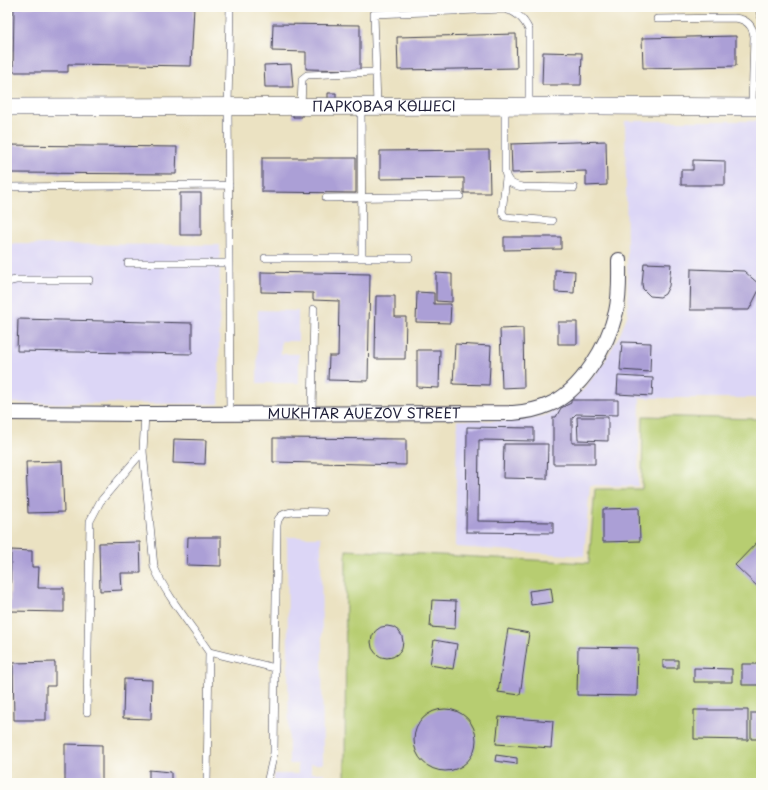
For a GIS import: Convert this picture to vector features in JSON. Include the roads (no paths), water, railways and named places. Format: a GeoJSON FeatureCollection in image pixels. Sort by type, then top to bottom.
{"type":"FeatureCollection","features":[{"type":"Feature","properties":{"kind":"street","name":"ПАРКОВАЯ КӨШЕСІ"},"geometry":{"type":"LineString","coordinates":[[7,107],[757,107]]}},
{"type":"Feature","properties":{"kind":"street","name":"MUKHTAR AUEZOV STREET"},"geometry":{"type":"LineString","coordinates":[[7,413],[146,414],[526,412],[549,405],[561,398],[579,381],[595,361],[607,338],[616,312],[618,301],[619,260]]}},
{"type":"Feature","properties":{"kind":"lane"},"geometry":{"type":"LineString","coordinates":[[230,7],[228,106],[230,413]]}},
{"type":"Feature","properties":{"kind":"lane"},"geometry":{"type":"LineString","coordinates":[[362,258],[362,197],[369,106],[376,72],[374,10],[504,8],[515,13],[526,23],[529,30],[529,106]]}},
{"type":"Feature","properties":{"kind":"lane"},"geometry":{"type":"LineString","coordinates":[[657,19],[734,18],[748,22],[754,32],[757,107]]}},
{"type":"Feature","properties":{"kind":"lane"},"geometry":{"type":"LineString","coordinates":[[302,106],[302,79],[307,75],[376,72]]}},
{"type":"Feature","properties":{"kind":"lane"},"geometry":{"type":"LineString","coordinates":[[505,106],[506,178],[502,212],[505,217],[552,221]]}},
{"type":"Feature","properties":{"kind":"lane"},"geometry":{"type":"LineString","coordinates":[[506,178],[510,183],[516,186],[574,188]]}},
{"type":"Feature","properties":{"kind":"lane"},"geometry":{"type":"LineString","coordinates":[[7,188],[229,185]]}},
{"type":"Feature","properties":{"kind":"lane"},"geometry":{"type":"LineString","coordinates":[[326,198],[460,196]]}},
{"type":"Feature","properties":{"kind":"lane"},"geometry":{"type":"LineString","coordinates":[[265,258],[409,258]]}},
{"type":"Feature","properties":{"kind":"lane"},"geometry":{"type":"LineString","coordinates":[[128,263],[229,264]]}},
{"type":"Feature","properties":{"kind":"lane"},"geometry":{"type":"LineString","coordinates":[[7,283],[16,280],[89,280]]}},
{"type":"Feature","properties":{"kind":"lane"},"geometry":{"type":"LineString","coordinates":[[312,413],[314,309]]}},
{"type":"Feature","properties":{"kind":"lane"},"geometry":{"type":"LineString","coordinates":[[146,414],[143,451],[154,567],[159,579],[209,652],[207,783]]}},
{"type":"Feature","properties":{"kind":"lane"},"geometry":{"type":"LineString","coordinates":[[87,712],[90,521],[100,502],[143,451]]}},
{"type":"Feature","properties":{"kind":"lane"},"geometry":{"type":"LineString","coordinates":[[267,783],[274,753],[278,521],[280,516],[289,512],[324,512]]}},
{"type":"Feature","properties":{"kind":"lane"},"geometry":{"type":"LineString","coordinates":[[209,652],[275,668]]}}]}
